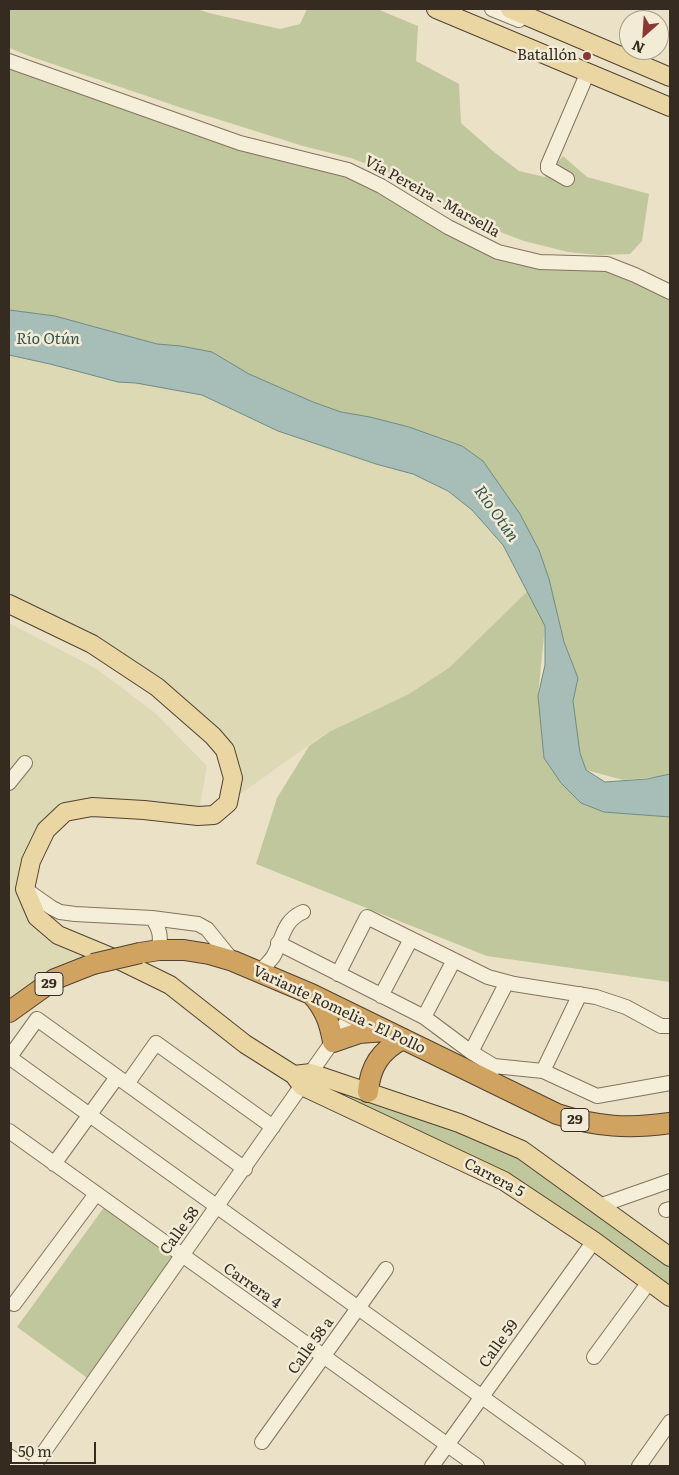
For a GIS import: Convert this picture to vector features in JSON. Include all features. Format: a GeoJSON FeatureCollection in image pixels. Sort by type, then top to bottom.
{"type":"FeatureCollection","features":[{"type":"Feature","properties":{"kind":"highway","name":"Variante Romelia - El Pollo"},"geometry":{"type":"LineString","coordinates":[[9,1012],[55,979],[93,964],[149,951],[184,950],[209,954],[260,972],[311,994],[395,1035],[491,1073],[557,1114],[580,1122],[624,1127],[670,1123]]}},
{"type":"Feature","properties":{"kind":"highway"},"geometry":{"type":"LineString","coordinates":[[311,994],[320,1004],[326,1016],[333,1042],[359,1033],[395,1035],[373,1066],[368,1092]]}},
{"type":"Feature","properties":{"kind":"main road"},"geometry":{"type":"LineString","coordinates":[[436,9],[670,107]]}},
{"type":"Feature","properties":{"kind":"main road"},"geometry":{"type":"LineString","coordinates":[[513,9],[670,77]]}},
{"type":"Feature","properties":{"kind":"main road"},"geometry":{"type":"LineString","coordinates":[[9,604],[92,644],[157,687],[213,736],[225,750],[233,778],[228,803],[214,815],[198,816],[92,807],[65,812],[46,830],[31,861],[25,889],[37,917],[58,935],[170,985],[245,1044],[302,1078],[368,1092],[459,1122],[522,1150],[670,1257]]}},
{"type":"Feature","properties":{"kind":"main road","name":"Carrera 5"},"geometry":{"type":"LineString","coordinates":[[302,1078],[504,1181],[594,1241],[670,1297]]}},
{"type":"Feature","properties":{"kind":"street"},"geometry":{"type":"LineString","coordinates":[[454,9],[670,99]]}},
{"type":"Feature","properties":{"kind":"street"},"geometry":{"type":"LineString","coordinates":[[492,9],[670,83]]}},
{"type":"Feature","properties":{"kind":"street","name":"Vía Pereira - Marsella"},"geometry":{"type":"LineString","coordinates":[[9,61],[240,143],[348,170],[381,186],[446,226],[498,252],[540,262],[607,264],[670,292]]}},
{"type":"Feature","properties":{"kind":"street"},"geometry":{"type":"LineString","coordinates":[[567,179],[548,168],[548,165],[588,72]]}},
{"type":"Feature","properties":{"kind":"street"},"geometry":{"type":"LineString","coordinates":[[9,783],[25,763]]}},
{"type":"Feature","properties":{"kind":"street"},"geometry":{"type":"LineString","coordinates":[[25,889],[60,912],[152,918],[198,924],[207,929],[233,961]]}},
{"type":"Feature","properties":{"kind":"street"},"geometry":{"type":"LineString","coordinates":[[260,972],[273,956],[285,928],[293,916],[303,912]]}},
{"type":"Feature","properties":{"kind":"street"},"geometry":{"type":"LineString","coordinates":[[338,974],[367,917],[488,977],[596,997],[626,1007],[661,1026],[670,1026]]}},
{"type":"Feature","properties":{"kind":"street"},"geometry":{"type":"LineString","coordinates":[[149,951],[161,936],[159,928],[152,918]]}},
{"type":"Feature","properties":{"kind":"street"},"geometry":{"type":"LineString","coordinates":[[382,996],[411,939]]}},
{"type":"Feature","properties":{"kind":"street"},"geometry":{"type":"LineString","coordinates":[[278,943],[424,1017],[471,1052],[491,1073],[542,1071],[598,1096],[670,1083]]}},
{"type":"Feature","properties":{"kind":"street"},"geometry":{"type":"LineString","coordinates":[[424,1017],[454,960]]}},
{"type":"Feature","properties":{"kind":"street"},"geometry":{"type":"LineString","coordinates":[[471,1052],[507,982]]}},
{"type":"Feature","properties":{"kind":"street"},"geometry":{"type":"LineString","coordinates":[[542,1071],[580,994]]}},
{"type":"Feature","properties":{"kind":"street","name":"Calle 58"},"geometry":{"type":"LineString","coordinates":[[34,1466],[218,1207],[273,1127],[302,1078],[333,1042],[352,1014]]}},
{"type":"Feature","properties":{"kind":"street"},"geometry":{"type":"LineString","coordinates":[[244,1169],[37,1019],[9,1057],[578,1466]]}},
{"type":"Feature","properties":{"kind":"street"},"geometry":{"type":"LineString","coordinates":[[54,1164],[89,1115],[156,1043],[273,1127]]}},
{"type":"Feature","properties":{"kind":"street","name":"Carrera 4"},"geometry":{"type":"LineString","coordinates":[[9,1131],[477,1466]]}},
{"type":"Feature","properties":{"kind":"street"},"geometry":{"type":"LineString","coordinates":[[599,1206],[670,1181]]}},
{"type":"Feature","properties":{"kind":"street"},"geometry":{"type":"LineString","coordinates":[[14,1304],[96,1194]]}},
{"type":"Feature","properties":{"kind":"street","name":"Calle 59"},"geometry":{"type":"LineString","coordinates":[[432,1466],[594,1241]]}},
{"type":"Feature","properties":{"kind":"street","name":"Calle 58 a"},"geometry":{"type":"LineString","coordinates":[[262,1442],[386,1269]]}},
{"type":"Feature","properties":{"kind":"street"},"geometry":{"type":"LineString","coordinates":[[594,1357],[649,1282]]}},
{"type":"Feature","properties":{"kind":"street"},"geometry":{"type":"LineString","coordinates":[[639,1466],[670,1422]]}},
{"type":"Feature","properties":{"kind":"street"},"geometry":{"type":"LineString","coordinates":[[9,1456],[24,1466]]}},
{"type":"Feature","properties":{"kind":"shaded area"},"geometry":{"type":"Polygon","coordinates":[[[9,335],[445,461],[536,583],[465,657],[409,694],[323,735],[228,803],[225,750],[160,689],[9,602],[9,335]]]}},
{"type":"Feature","properties":{"kind":"shaded area"},"geometry":{"type":"Polygon","coordinates":[[[9,623],[97,669],[155,713],[207,766],[198,816],[65,812],[29,876],[40,919],[108,956],[9,1012],[9,623]]]}},
{"type":"Feature","properties":{"kind":"green space"},"geometry":{"type":"Polygon","coordinates":[[[9,9],[196,9],[280,29],[300,24],[307,9],[377,9],[418,26],[416,61],[459,84],[461,123],[519,171],[545,177],[563,156],[587,177],[649,194],[642,241],[630,254],[599,255],[568,252],[524,241],[482,225],[396,175],[351,158],[303,146],[182,108],[9,48],[9,9]]]}},
{"type":"Feature","properties":{"kind":"green space"},"geometry":{"type":"Polygon","coordinates":[[[9,60],[348,170],[496,251],[585,263],[670,293],[670,776],[623,780],[586,770],[560,720],[560,625],[453,464],[9,332],[9,60]]]}},
{"type":"Feature","properties":{"kind":"green space"},"geometry":{"type":"Polygon","coordinates":[[[536,583],[545,626],[538,696],[544,758],[670,817],[670,982],[487,956],[256,864],[277,798],[309,746],[329,732],[409,694],[450,667],[536,583]]]}},
{"type":"Feature","properties":{"kind":"green space"},"geometry":{"type":"Polygon","coordinates":[[[311,1073],[522,1150],[670,1257],[670,1297],[504,1181],[302,1086],[311,1073]]]}},
{"type":"Feature","properties":{"kind":"green space"},"geometry":{"type":"Polygon","coordinates":[[[108,1202],[182,1256],[93,1382],[17,1327],[108,1202]]]}},
{"type":"Feature","properties":{"kind":"water","name":"Río Otún"},"geometry":{"type":"Polygon","coordinates":[[[9,310],[55,316],[157,344],[212,352],[249,374],[313,402],[341,412],[409,427],[462,446],[483,461],[520,514],[539,550],[549,579],[564,642],[578,678],[573,701],[580,753],[586,770],[605,782],[647,779],[670,774],[670,817],[604,812],[581,803],[561,783],[544,758],[538,696],[545,665],[545,626],[503,545],[472,510],[448,491],[413,474],[376,464],[278,431],[202,395],[136,383],[118,382],[9,355],[9,310]]]}},
{"type":"Feature","properties":{"kind":"place","name":"Batallón"},"geometry":{"type":"Point","coordinates":[587,56]}}]}
